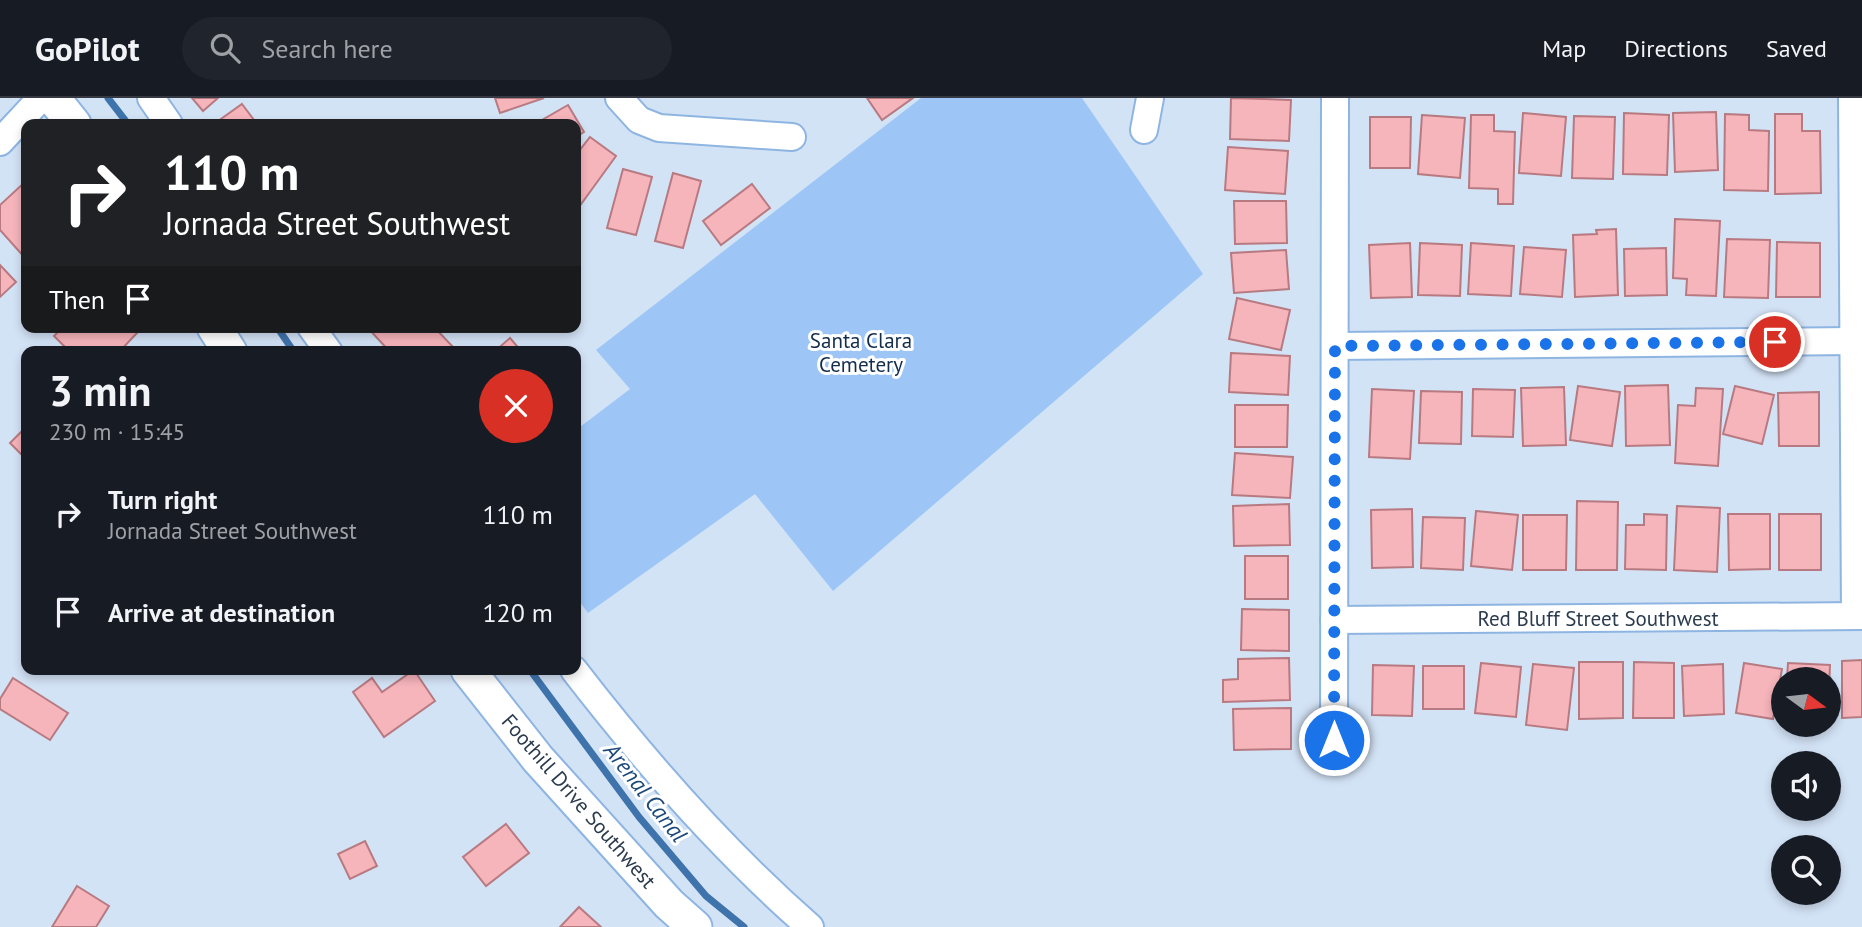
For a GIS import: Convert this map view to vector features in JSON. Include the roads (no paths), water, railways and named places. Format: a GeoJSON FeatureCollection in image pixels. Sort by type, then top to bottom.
{"type":"FeatureCollection","features":[{"type":"Feature","properties":{"kind":"street"},"geometry":{"type":"LineString","coordinates":[[21,119],[41,98]]}},
{"type":"Feature","properties":{"kind":"street"},"geometry":{"type":"LineString","coordinates":[[53,98],[70,119]]}},
{"type":"Feature","properties":{"kind":"street"},"geometry":{"type":"LineString","coordinates":[[151,98],[166,119]]}},
{"type":"Feature","properties":{"kind":"street"},"geometry":{"type":"LineString","coordinates":[[619,98],[639,120],[659,128],[792,137]]}},
{"type":"Feature","properties":{"kind":"street"},"geometry":{"type":"LineString","coordinates":[[1144,130],[1150,98]]}},
{"type":"Feature","properties":{"kind":"street"},"geometry":{"type":"LineString","coordinates":[[1334,740],[1335,98]]}},
{"type":"Feature","properties":{"kind":"street"},"geometry":{"type":"LineString","coordinates":[[1852,98],[1858,616]]}},
{"type":"Feature","properties":{"kind":"street"},"geometry":{"type":"LineString","coordinates":[[0,142],[21,119]]}},
{"type":"Feature","properties":{"kind":"street"},"geometry":{"type":"LineString","coordinates":[[1335,346],[1853,341]]}},
{"type":"Feature","properties":{"kind":"street","name":"Red Bluff Street Southwest"},"geometry":{"type":"LineString","coordinates":[[1334,620],[1858,616]]}},
{"type":"Feature","properties":{"kind":"street","name":"Foothill Drive Southwest"},"geometry":{"type":"LineString","coordinates":[[472,675],[538,759],[669,904],[695,927]]}},
{"type":"Feature","properties":{"kind":"street"},"geometry":{"type":"LineString","coordinates":[[578,675],[624,734],[760,883],[810,927]]}},
{"type":"Feature","properties":{"kind":"waterway","name":"Arenal Canal"},"geometry":{"type":"LineString","coordinates":[[108,98],[124,119]]}},
{"type":"Feature","properties":{"kind":"waterway","name":"Arenal Canal"},"geometry":{"type":"LineString","coordinates":[[281,333],[290,346]]}},
{"type":"Feature","properties":{"kind":"waterway","name":"Arenal Canal"},"geometry":{"type":"LineString","coordinates":[[534,675],[639,817],[706,896],[744,927]]}},
{"type":"Feature","properties":{"kind":"park label","name":"Santa Clara Cemetery"},"geometry":{"type":"Point","coordinates":[861,352]}}]}
